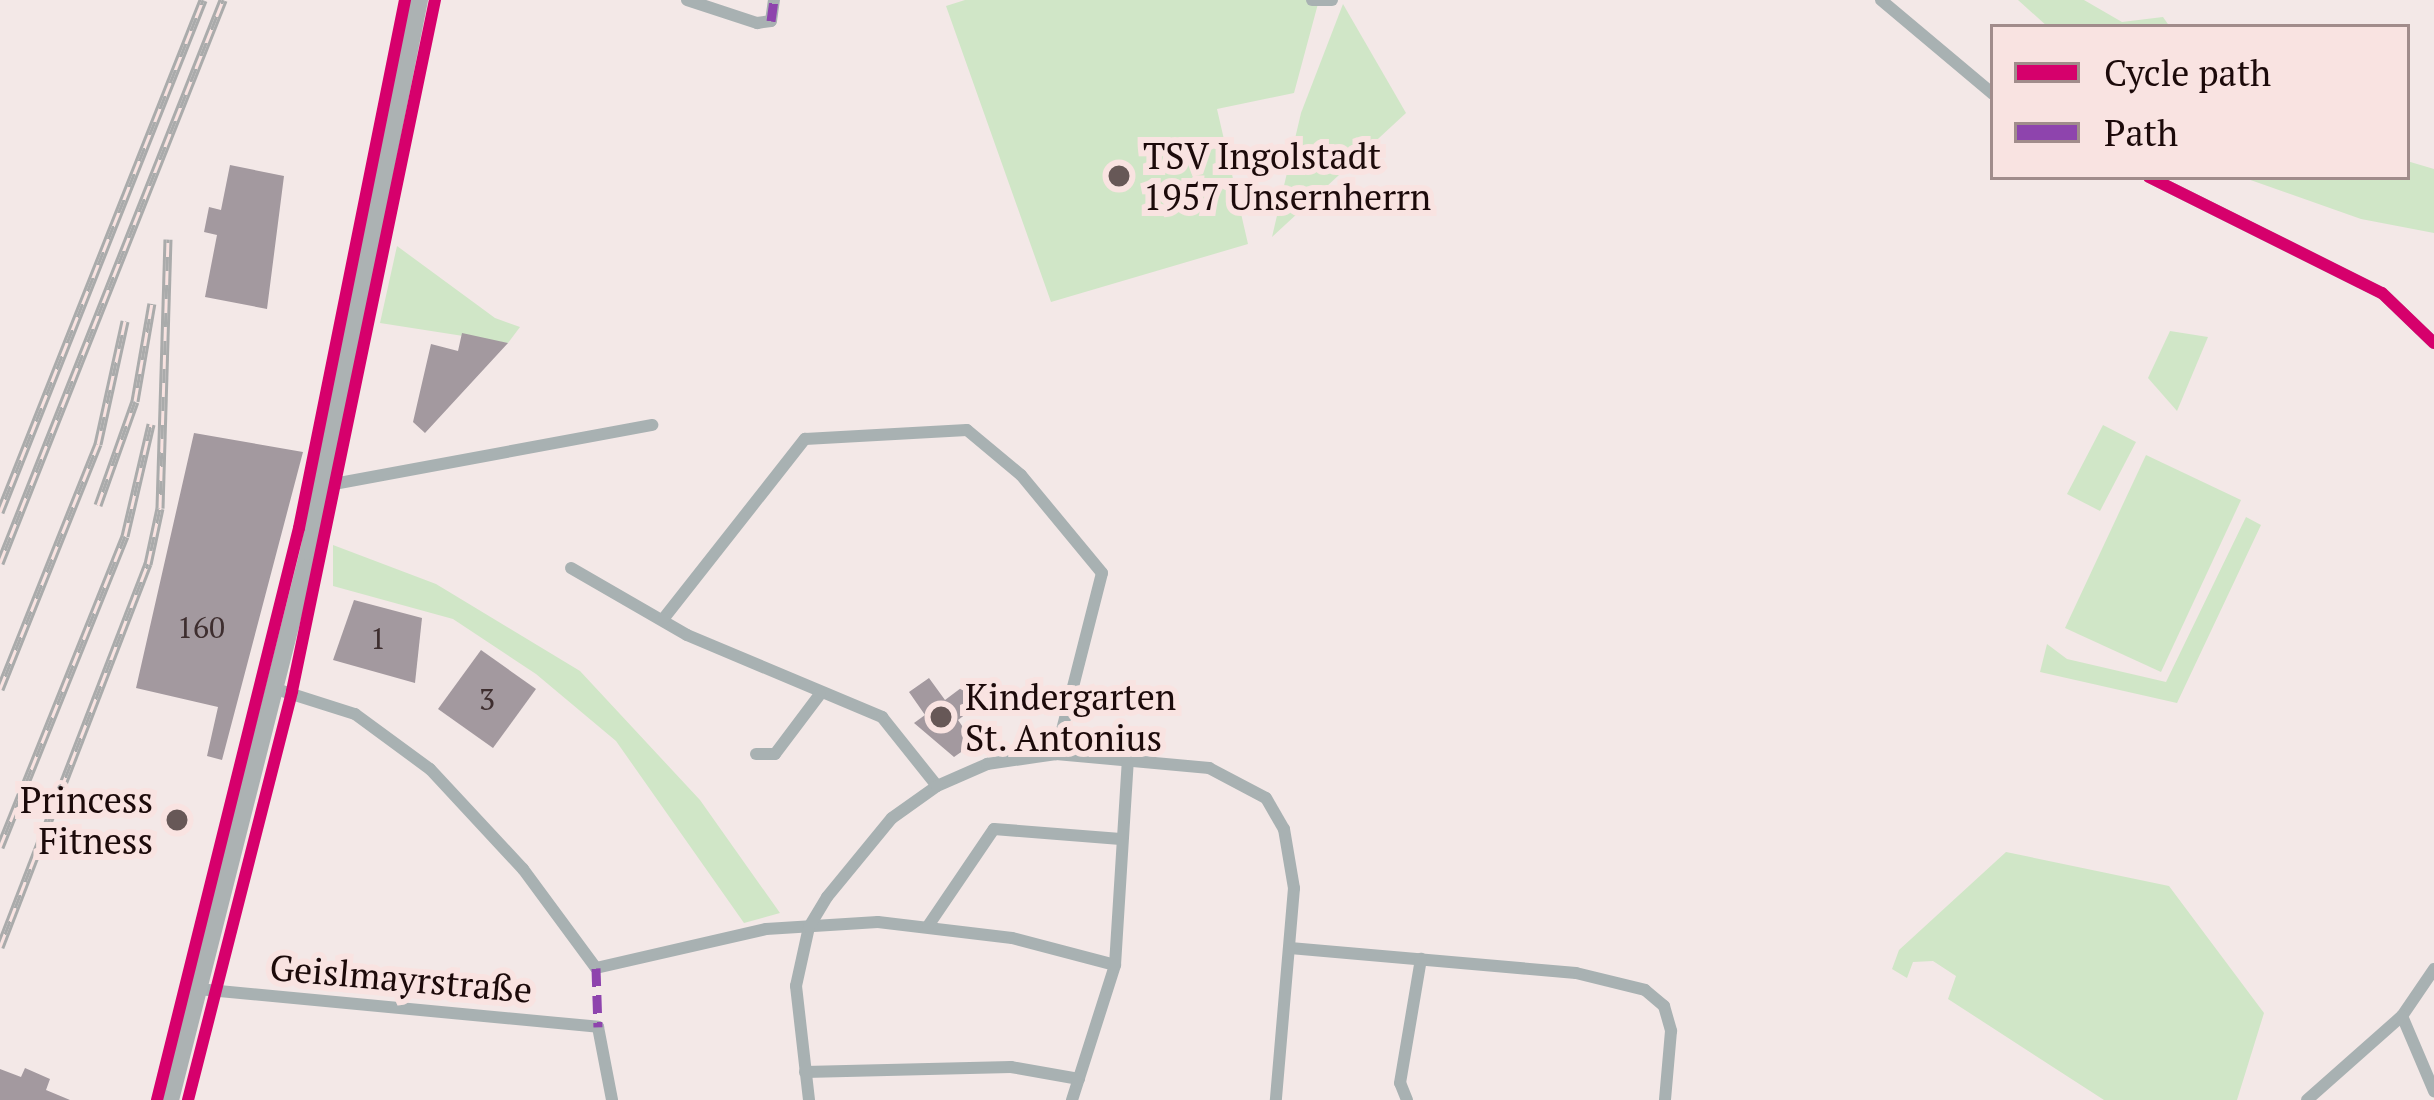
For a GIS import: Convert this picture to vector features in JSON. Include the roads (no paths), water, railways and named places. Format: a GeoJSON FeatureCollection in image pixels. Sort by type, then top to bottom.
{"type":"FeatureCollection","features":[{"type":"Feature","properties":{"kind":"main road"},"geometry":{"type":"LineString","coordinates":[[170,1100],[323,486],[419,0]]}},
{"type":"Feature","properties":{"kind":"street"},"geometry":{"type":"LineString","coordinates":[[688,0],[732,20],[771,21],[774,0]]}},
{"type":"Feature","properties":{"kind":"street"},"geometry":{"type":"LineString","coordinates":[[1312,0],[1332,0]]}},
{"type":"Feature","properties":{"kind":"street"},"geometry":{"type":"LineString","coordinates":[[1881,0],[1990,91]]}},
{"type":"Feature","properties":{"kind":"street"},"geometry":{"type":"LineString","coordinates":[[2155,180],[2382,292],[2434,343]]}},
{"type":"Feature","properties":{"kind":"street"},"geometry":{"type":"LineString","coordinates":[[323,486],[652,425]]}},
{"type":"Feature","properties":{"kind":"street"},"geometry":{"type":"LineString","coordinates":[[664,618],[805,439],[967,430],[1021,475],[1102,573],[1056,754]]}},
{"type":"Feature","properties":{"kind":"street"},"geometry":{"type":"LineString","coordinates":[[572,568],[820,694],[882,717],[937,786]]}},
{"type":"Feature","properties":{"kind":"street"},"geometry":{"type":"LineString","coordinates":[[276,688],[355,714],[430,769],[523,869],[596,968],[809,927],[928,926],[1115,965]]}},
{"type":"Feature","properties":{"kind":"street"},"geometry":{"type":"LineString","coordinates":[[756,754],[775,754],[820,694]]}},
{"type":"Feature","properties":{"kind":"street"},"geometry":{"type":"LineString","coordinates":[[808,1100],[796,986],[809,927],[862,850],[937,786],[987,764],[1056,754],[1209,768],[1266,799],[1292,859],[1290,948],[1276,1100]]}},
{"type":"Feature","properties":{"kind":"street"},"geometry":{"type":"LineString","coordinates":[[1072,1100],[1115,965],[1128,758]]}},
{"type":"Feature","properties":{"kind":"street"},"geometry":{"type":"LineString","coordinates":[[928,926],[994,829],[1121,839]]}},
{"type":"Feature","properties":{"kind":"street"},"geometry":{"type":"LineString","coordinates":[[1290,948],[1576,973],[1645,990],[1664,1006],[1671,1031],[1666,1100]]}},
{"type":"Feature","properties":{"kind":"street"},"geometry":{"type":"LineString","coordinates":[[1407,1100],[1400,1083],[1420,959]]}},
{"type":"Feature","properties":{"kind":"street"},"geometry":{"type":"LineString","coordinates":[[2307,1100],[2402,1016],[2434,969]]}},
{"type":"Feature","properties":{"kind":"street","name":"Geislmayrstraße"},"geometry":{"type":"LineString","coordinates":[[198,989],[598,1027],[612,1100]]}},
{"type":"Feature","properties":{"kind":"street"},"geometry":{"type":"LineString","coordinates":[[2402,1016],[2434,1091]]}},
{"type":"Feature","properties":{"kind":"street"},"geometry":{"type":"LineString","coordinates":[[805,1072],[1011,1067],[1079,1079]]}},
{"type":"Feature","properties":{"kind":"railway"},"geometry":{"type":"LineString","coordinates":[[0,512],[203,0]]}},
{"type":"Feature","properties":{"kind":"railway"},"geometry":{"type":"LineString","coordinates":[[0,563],[223,0]]}},
{"type":"Feature","properties":{"kind":"railway"},"geometry":{"type":"LineString","coordinates":[[0,947],[148,564],[160,508],[168,239]]}},
{"type":"Feature","properties":{"kind":"railway"},"geometry":{"type":"LineString","coordinates":[[98,505],[135,401],[152,303]]}},
{"type":"Feature","properties":{"kind":"railway"},"geometry":{"type":"LineString","coordinates":[[0,689],[98,444],[125,321]]}},
{"type":"Feature","properties":{"kind":"railway"},"geometry":{"type":"LineString","coordinates":[[0,847],[125,536],[151,424]]}},
{"type":"Feature","properties":{"kind":"place","name":"TSV Ingolstadt 1957 Unsernherrn"},"geometry":{"type":"Point","coordinates":[1119,176]}},
{"type":"Feature","properties":{"kind":"place","name":"Kindergarten St. Antonius"},"geometry":{"type":"Point","coordinates":[941,717]}},
{"type":"Feature","properties":{"kind":"place","name":"Princess Fitness"},"geometry":{"type":"Point","coordinates":[177,820]}}]}
